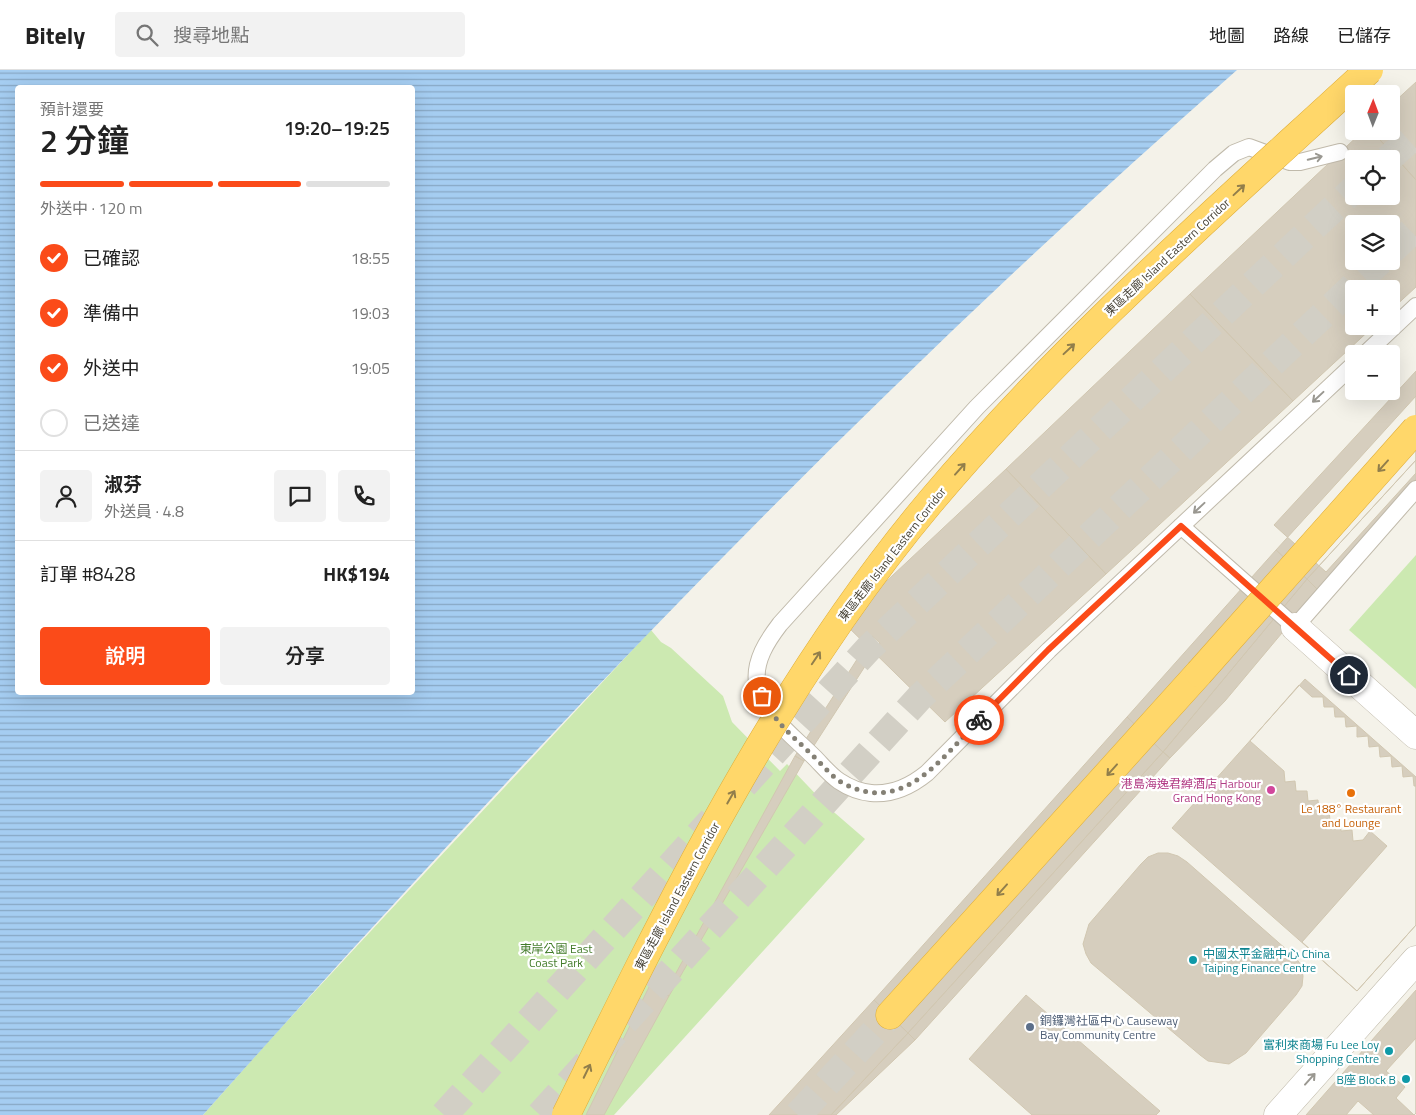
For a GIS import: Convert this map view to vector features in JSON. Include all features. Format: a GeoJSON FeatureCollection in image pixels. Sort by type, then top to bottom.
{"type":"FeatureCollection","features":[{"type":"Feature","properties":{"kind":"highway","name":"東區走廊 Island Eastern Corridor"},"geometry":{"type":"LineString","coordinates":[[566,1115],[633,978],[707,839],[796,686],[859,594],[930,502],[1063,355],[1369,70]]}},
{"type":"Feature","properties":{"kind":"highway"},"geometry":{"type":"LineString","coordinates":[[890,1015],[1187,687],[1416,429]]}},
{"type":"Feature","properties":{"kind":"street"},"geometry":{"type":"LineString","coordinates":[[1295,627],[1416,735]]}},
{"type":"Feature","properties":{"kind":"street"},"geometry":{"type":"LineString","coordinates":[[1278,1115],[1416,960]]}},
{"type":"Feature","properties":{"kind":"lane"},"geometry":{"type":"LineString","coordinates":[[1340,152],[1300,162],[1290,162],[1249,147],[1234,152],[977,407],[771,635],[759,659],[757,673],[762,696],[768,709],[778,723],[840,781],[871,793],[901,790],[927,773],[1048,650],[1345,372]]}},
{"type":"Feature","properties":{"kind":"lane"},"geometry":{"type":"LineString","coordinates":[[1375,345],[1416,306]]}},
{"type":"Feature","properties":{"kind":"lane"},"geometry":{"type":"LineString","coordinates":[[1181,526],[1295,627],[1416,489]]}},
{"type":"Feature","properties":{"kind":"lane"},"geometry":{"type":"LineString","coordinates":[[1146,712],[1256,593]]}},
{"type":"Feature","properties":{"kind":"green space"},"geometry":{"type":"Polygon","coordinates":[[[1416,555],[1416,689],[1349,630],[1416,555]]]}},
{"type":"Feature","properties":{"kind":"green space","name":"東岸公園 East Coast Park"},"geometry":{"type":"Polygon","coordinates":[[[651,630],[661,642],[671,648],[723,696],[732,722],[780,771],[787,764],[828,807],[865,839],[614,1115],[203,1115],[277,1032],[651,630]]]}},
{"type":"Feature","properties":{"kind":"water"},"geometry":{"type":"Polygon","coordinates":[[[0,70],[1237,70],[1100,193],[966,318],[704,576],[450,843],[203,1115],[0,1115],[0,70]]]}},
{"type":"Feature","properties":{"kind":"building"},"geometry":{"type":"Polygon","coordinates":[[[1416,82],[1416,180],[1400,162],[1400,150],[1389,150],[1380,140],[1400,140],[1400,97],[1416,82]]]}},
{"type":"Feature","properties":{"kind":"building"},"geometry":{"type":"Polygon","coordinates":[[[1353,140],[1380,140],[1389,150],[1345,150],[1345,205],[1400,205],[1400,162],[1416,180],[1416,287],[1400,302],[1400,280],[1345,280],[1345,335],[1364,335],[1353,345],[1345,345],[1345,353],[1293,401],[1190,294],[1353,140]]]}},
{"type":"Feature","properties":{"kind":"building"},"geometry":{"type":"Polygon","coordinates":[[[1190,294],[1293,401],[1106,574],[1006,469],[1190,294]]]}},
{"type":"Feature","properties":{"kind":"building"},"geometry":{"type":"Polygon","coordinates":[[[1416,371],[1416,473],[1326,572],[1274,525],[1389,400],[1400,400],[1400,388],[1416,371]]]}},
{"type":"Feature","properties":{"kind":"building"},"geometry":{"type":"Polygon","coordinates":[[[1416,396],[1416,460],[1307,579],[1276,550],[1416,396]]]}},
{"type":"Feature","properties":{"kind":"building"},"geometry":{"type":"Polygon","coordinates":[[[1416,460],[1416,479],[1318,590],[1307,579],[1416,460]]]}},
{"type":"Feature","properties":{"kind":"building"},"geometry":{"type":"Polygon","coordinates":[[[1006,469],[1106,574],[945,722],[843,622],[1006,469]]]}},
{"type":"Feature","properties":{"kind":"building"},"geometry":{"type":"Polygon","coordinates":[[[1276,550],[1307,579],[1163,752],[1127,717],[1276,550]]]}},
{"type":"Feature","properties":{"kind":"building"},"geometry":{"type":"Polygon","coordinates":[[[1307,579],[1318,590],[1225,701],[1170,758],[1163,752],[1307,579]]]}},
{"type":"Feature","properties":{"kind":"building"},"geometry":{"type":"Polygon","coordinates":[[[872,636],[880,643],[804,761],[795,756],[872,636]]]}},
{"type":"Feature","properties":{"kind":"building"},"geometry":{"type":"Polygon","coordinates":[[[1305,679],[1416,777],[1416,925],[1357,991],[1172,828],[1305,679]]]}},
{"type":"Feature","properties":{"kind":"building"},"geometry":{"type":"Polygon","coordinates":[[[1299,685],[1312,697],[1323,697],[1324,707],[1334,707],[1335,717],[1345,717],[1346,727],[1357,726],[1357,737],[1368,736],[1369,747],[1379,746],[1380,757],[1391,756],[1392,767],[1402,766],[1403,777],[1413,776],[1414,786],[1416,786],[1416,925],[1357,991],[1302,942],[1387,846],[1370,831],[1363,840],[1353,841],[1352,830],[1341,831],[1340,820],[1330,821],[1329,810],[1319,811],[1318,800],[1308,801],[1307,791],[1296,791],[1295,781],[1285,782],[1284,771],[1250,741],[1299,685]]]}},
{"type":"Feature","properties":{"kind":"building"},"geometry":{"type":"Polygon","coordinates":[[[1127,717],[1163,752],[908,1033],[874,1000],[1127,717]]]}},
{"type":"Feature","properties":{"kind":"building"},"geometry":{"type":"Polygon","coordinates":[[[1163,752],[1170,758],[915,1040],[908,1033],[1163,752]]]}},
{"type":"Feature","properties":{"kind":"building"},"geometry":{"type":"Polygon","coordinates":[[[795,756],[804,761],[669,996],[665,993],[795,756]]]}},
{"type":"Feature","properties":{"kind":"building","name":"中國太平金融中心 China Taiping Finance Centre"},"geometry":{"type":"Polygon","coordinates":[[[1158,853],[1178,856],[1187,862],[1295,957],[1301,965],[1302,986],[1296,995],[1246,1053],[1229,1064],[1208,1061],[1200,1055],[1091,963],[1086,954],[1083,944],[1089,924],[1141,864],[1148,857],[1158,853]]]}},
{"type":"Feature","properties":{"kind":"building"},"geometry":{"type":"Polygon","coordinates":[[[650,985],[669,996],[604,1115],[586,1115],[650,985]]]}},
{"type":"Feature","properties":{"kind":"building","name":"富利來商場 Fu Lee Loy Shopping Centre"},"geometry":{"type":"Polygon","coordinates":[[[1416,990],[1416,1113],[1414,1115],[1306,1115],[1416,990]]]}},
{"type":"Feature","properties":{"kind":"building","name":"銅鑼灣社區中心 Causeway Bay Community Centre"},"geometry":{"type":"Polygon","coordinates":[[[1026,995],[1160,1111],[1156,1115],[1032,1115],[969,1059],[1026,995]]]}},
{"type":"Feature","properties":{"kind":"building"},"geometry":{"type":"Polygon","coordinates":[[[874,1000],[908,1033],[831,1115],[769,1115],[874,1000]]]}},
{"type":"Feature","properties":{"kind":"building"},"geometry":{"type":"Polygon","coordinates":[[[908,1033],[915,1040],[836,1115],[831,1115],[908,1033]]]}},
{"type":"Feature","properties":{"kind":"building","name":"B座 Block B"},"geometry":{"type":"Polygon","coordinates":[[[1416,1038],[1416,1113],[1414,1115],[1396,1098],[1405,1087],[1386,1071],[1416,1038]]]}},
{"type":"Feature","properties":{"kind":"building"},"geometry":{"type":"Polygon","coordinates":[[[1358,1101],[1374,1115],[1346,1115],[1358,1101]]]}},
{"type":"Feature","properties":{"kind":"tunnel"},"geometry":{"type":"LineString","coordinates":[[1398,150],[1416,134]]}},
{"type":"Feature","properties":{"kind":"tunnel"},"geometry":{"type":"LineString","coordinates":[[744,785],[869,648],[1345,198]]}},
{"type":"Feature","properties":{"kind":"tunnel"},"geometry":{"type":"LineString","coordinates":[[1400,242],[1416,227]]}},
{"type":"Feature","properties":{"kind":"tunnel"},"geometry":{"type":"LineString","coordinates":[[540,1115],[920,697],[1371,270]]}},
{"type":"Feature","properties":{"kind":"tunnel"},"geometry":{"type":"LineString","coordinates":[[444,1115],[712,820]]}},
{"type":"Feature","properties":{"kind":"tunnel"},"geometry":{"type":"LineString","coordinates":[[798,1115],[890,1015]]}},
{"type":"Feature","properties":{"kind":"way so far"},"geometry":{"type":"LineString","coordinates":[[762,696],[778,723],[840,781],[856,789],[871,793],[901,790],[915,782],[927,773],[979,720]]}},
{"type":"Feature","properties":{"kind":"place","name":"港島海逸君綽酒店 Harbour Grand Hong Kong"},"geometry":{"type":"Point","coordinates":[1271,790]}},
{"type":"Feature","properties":{"kind":"place","name":"Le 188° Restaurant and Lounge"},"geometry":{"type":"Point","coordinates":[1351,793]}},
{"type":"Feature","properties":{"kind":"place","name":"中國太平金融中心 China Taiping Finance Centre"},"geometry":{"type":"Point","coordinates":[1193,960]}},
{"type":"Feature","properties":{"kind":"place","name":"銅鑼灣社區中心 Causeway Bay Community Centre"},"geometry":{"type":"Point","coordinates":[1030,1027]}},
{"type":"Feature","properties":{"kind":"place","name":"富利來商場 Fu Lee Loy Shopping Centre"},"geometry":{"type":"Point","coordinates":[1389,1051]}},
{"type":"Feature","properties":{"kind":"place","name":"B座 Block B"},"geometry":{"type":"Point","coordinates":[1406,1079]}},
{"type":"Feature","properties":{"kind":"route"},"geometry":{"type":"LineString","coordinates":[[979,720],[1048,650],[1181,526],[1349,675]]}}]}
